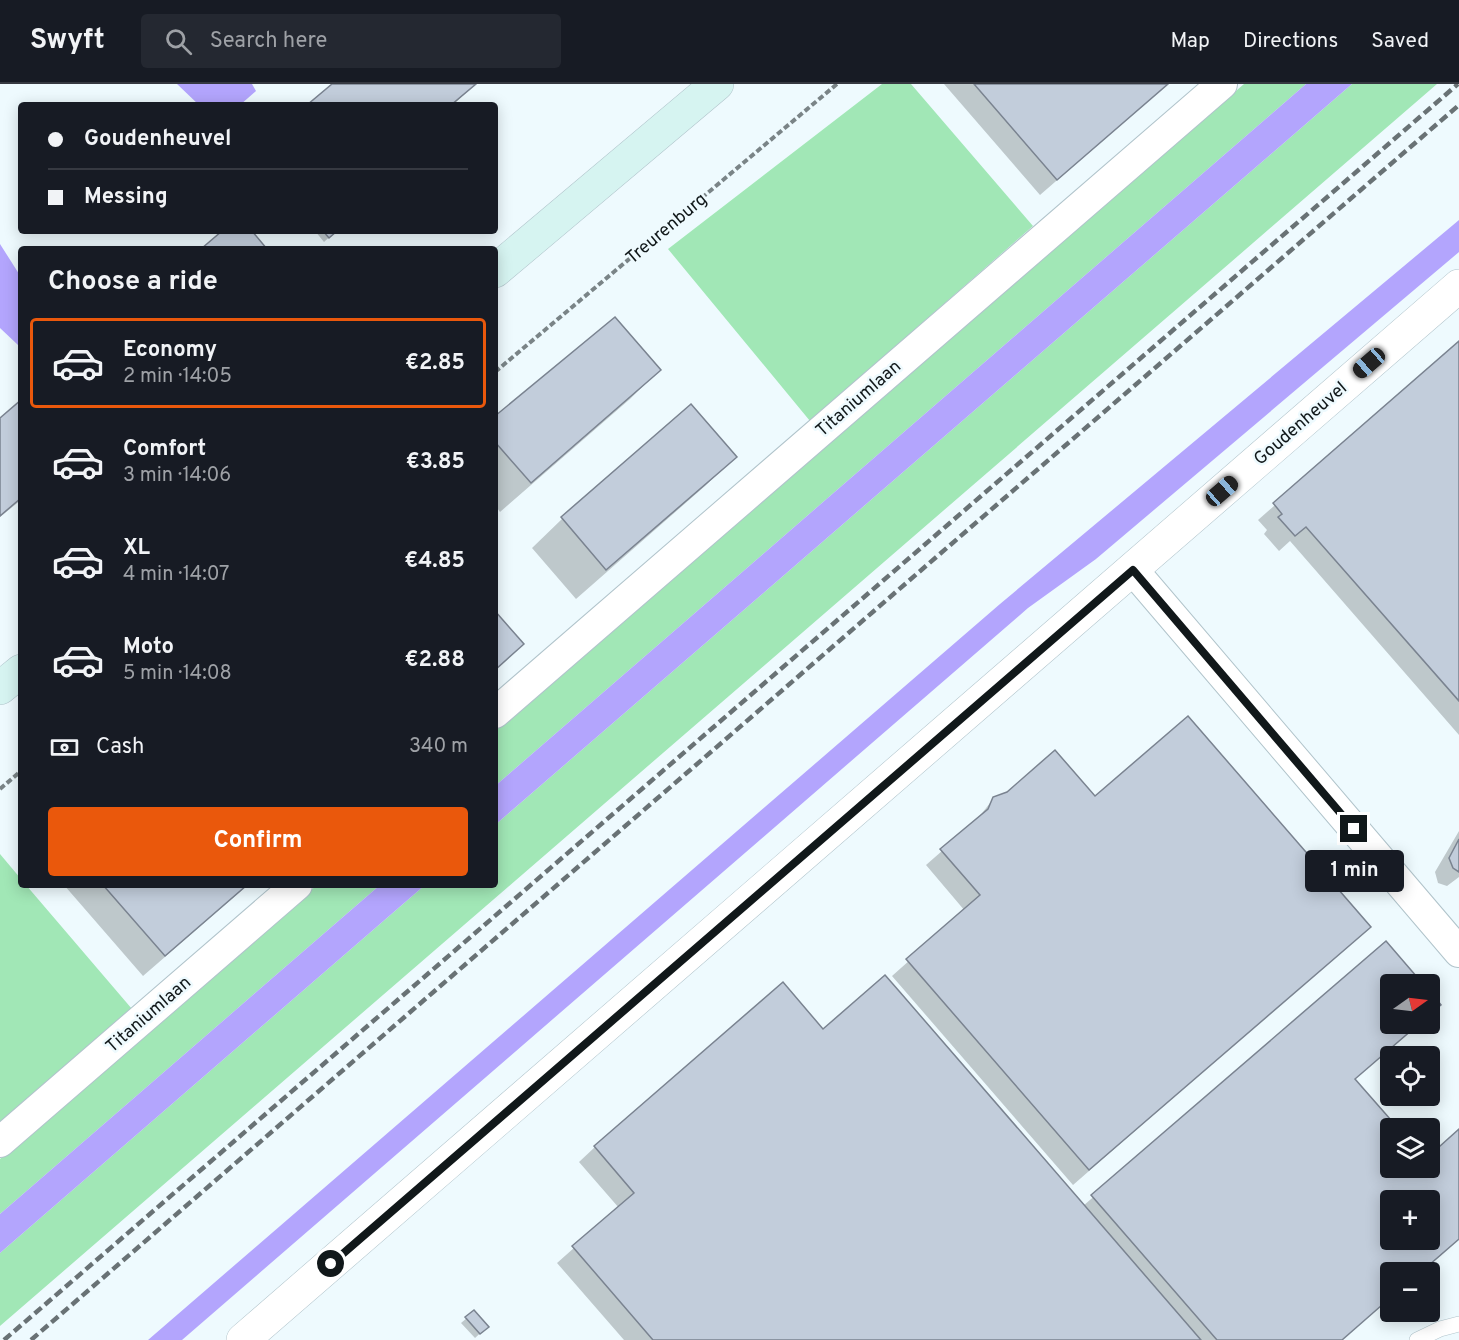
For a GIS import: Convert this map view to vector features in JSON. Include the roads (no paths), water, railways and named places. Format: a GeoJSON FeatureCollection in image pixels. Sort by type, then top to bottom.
{"type":"FeatureCollection","features":[{"type":"Feature","properties":{"kind":"main road"},"geometry":{"type":"LineString","coordinates":[[498,268],[717,84]]}},
{"type":"Feature","properties":{"kind":"main road"},"geometry":{"type":"LineString","coordinates":[[0,688],[18,673]]}},
{"type":"Feature","properties":{"kind":"street","name":"Titaniumlaan"},"geometry":{"type":"LineString","coordinates":[[498,710],[1222,84]]}},
{"type":"Feature","properties":{"kind":"street","name":"Goudenheuvel"},"geometry":{"type":"LineString","coordinates":[[243,1340],[1459,286]]}},
{"type":"Feature","properties":{"kind":"street"},"geometry":{"type":"LineString","coordinates":[[1133,570],[1459,952]]}},
{"type":"Feature","properties":{"kind":"street","name":"Titaniumlaan"},"geometry":{"type":"LineString","coordinates":[[0,1142],[294,888]]}},
{"type":"Feature","properties":{"kind":"lane"},"geometry":{"type":"LineString","coordinates":[[1417,1340],[1459,1324]]}},
{"type":"Feature","properties":{"kind":"railway"},"geometry":{"type":"LineString","coordinates":[[4,1340],[1458,84]]}},
{"type":"Feature","properties":{"kind":"railway"},"geometry":{"type":"LineString","coordinates":[[31,1340],[1459,105]]}}]}
